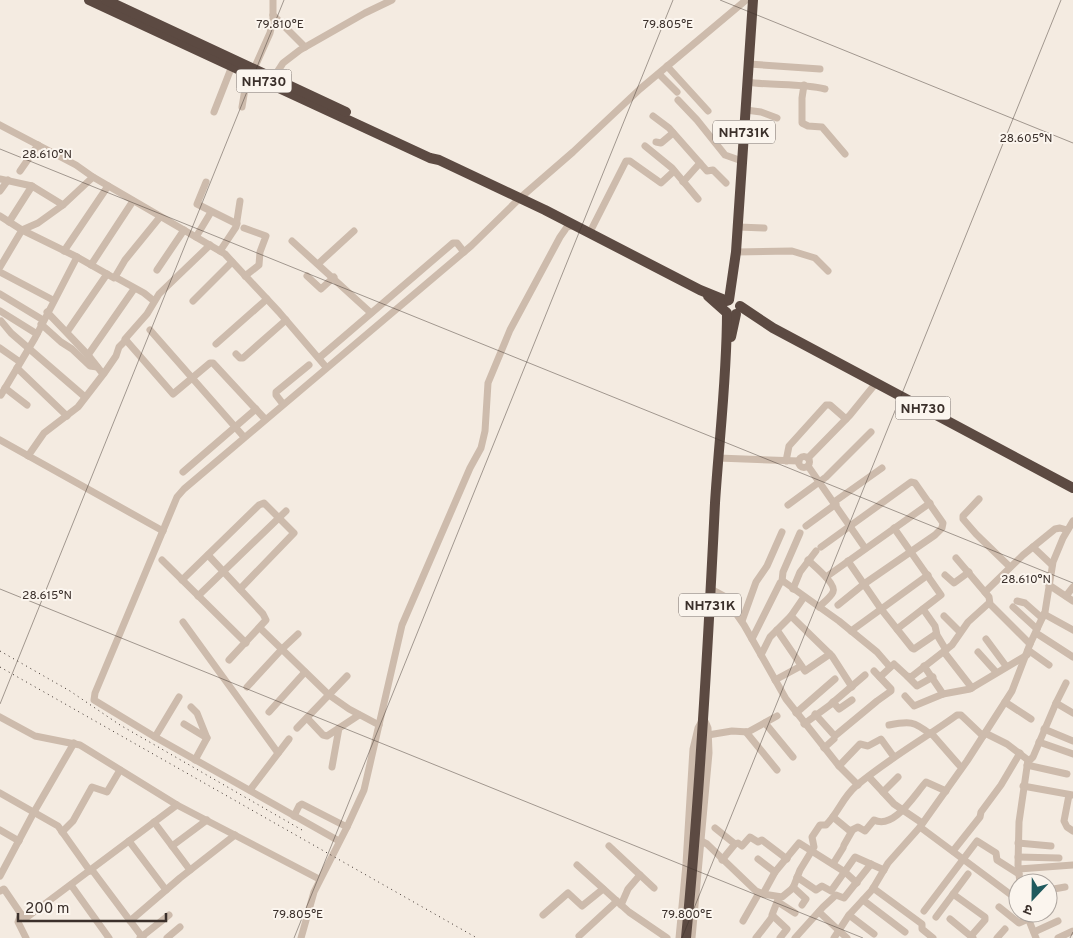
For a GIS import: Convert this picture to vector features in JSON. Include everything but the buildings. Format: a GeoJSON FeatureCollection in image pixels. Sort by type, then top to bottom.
{"type":"FeatureCollection","features":[{"type":"Feature","properties":{"kind":"highway","name":"NH730"},"geometry":{"type":"LineString","coordinates":[[89,0],[232,66],[274,78],[432,153],[440,160]]}},
{"type":"Feature","properties":{"kind":"highway","name":"NH730"},"geometry":{"type":"LineString","coordinates":[[106,0],[430,158],[440,160],[575,224],[700,290],[750,319],[773,328]]}},
{"type":"Feature","properties":{"kind":"highway","name":"NH731K"},"geometry":{"type":"LineString","coordinates":[[686,938],[694,860],[704,719],[718,458],[732,308],[753,0]]}},
{"type":"Feature","properties":{"kind":"highway","name":"NH730"},"geometry":{"type":"LineString","coordinates":[[732,308],[876,382],[1073,488]]}},
{"type":"Feature","properties":{"kind":"highway","name":"NH731K"},"geometry":{"type":"LineString","coordinates":[[727,350],[733,329],[732,308]]}},
{"type":"Feature","properties":{"kind":"highway"},"geometry":{"type":"LineString","coordinates":[[733,329],[742,321],[750,319]]}},
{"type":"Feature","properties":{"kind":"street"},"geometry":{"type":"LineString","coordinates":[[242,107],[245,89],[270,33],[273,0]]}},
{"type":"Feature","properties":{"kind":"street"},"geometry":{"type":"LineString","coordinates":[[274,78],[283,63],[305,47],[364,13],[392,0]]}},
{"type":"Feature","properties":{"kind":"street"},"geometry":{"type":"LineString","coordinates":[[339,841],[155,737],[95,702],[93,698],[180,493],[464,252],[520,198],[667,66],[746,0]]}},
{"type":"Feature","properties":{"kind":"street"},"geometry":{"type":"LineString","coordinates":[[273,15],[305,47]]}},
{"type":"Feature","properties":{"kind":"street"},"geometry":{"type":"LineString","coordinates":[[749,64],[820,69]]}},
{"type":"Feature","properties":{"kind":"street"},"geometry":{"type":"LineString","coordinates":[[214,112],[232,66]]}},
{"type":"Feature","properties":{"kind":"street"},"geometry":{"type":"LineString","coordinates":[[667,66],[708,111]]}},
{"type":"Feature","properties":{"kind":"street"},"geometry":{"type":"LineString","coordinates":[[659,74],[725,155],[742,161]]}},
{"type":"Feature","properties":{"kind":"street"},"geometry":{"type":"LineString","coordinates":[[748,82],[804,85],[825,89]]}},
{"type":"Feature","properties":{"kind":"street"},"geometry":{"type":"LineString","coordinates":[[804,85],[802,123],[808,126],[822,127],[846,154]]}},
{"type":"Feature","properties":{"kind":"street"},"geometry":{"type":"LineString","coordinates":[[746,110],[761,112],[777,118]]}},
{"type":"Feature","properties":{"kind":"street"},"geometry":{"type":"LineString","coordinates":[[653,116],[673,133],[708,171],[713,170],[726,184]]}},
{"type":"Feature","properties":{"kind":"street"},"geometry":{"type":"LineString","coordinates":[[0,135],[2,126],[38,144],[76,165],[160,218],[220,251],[267,299],[326,368]]}},
{"type":"Feature","properties":{"kind":"street"},"geometry":{"type":"LineString","coordinates":[[656,142],[661,143],[673,133]]}},
{"type":"Feature","properties":{"kind":"street"},"geometry":{"type":"LineString","coordinates":[[20,171],[38,144]]}},
{"type":"Feature","properties":{"kind":"street"},"geometry":{"type":"LineString","coordinates":[[645,146],[674,171],[698,198]]}},
{"type":"Feature","properties":{"kind":"street"},"geometry":{"type":"LineString","coordinates":[[590,232],[626,161],[630,161],[661,183],[674,171]]}},
{"type":"Feature","properties":{"kind":"street"},"geometry":{"type":"LineString","coordinates":[[683,182],[700,163]]}},
{"type":"Feature","properties":{"kind":"street"},"geometry":{"type":"LineString","coordinates":[[0,267],[22,230],[38,223],[63,205],[93,177]]}},
{"type":"Feature","properties":{"kind":"street"},"geometry":{"type":"LineString","coordinates":[[0,191],[4,179],[32,186],[63,205]]}},
{"type":"Feature","properties":{"kind":"street"},"geometry":{"type":"LineString","coordinates":[[206,182],[197,204],[240,226],[266,236],[260,252],[259,265],[246,276]]}},
{"type":"Feature","properties":{"kind":"street"},"geometry":{"type":"LineString","coordinates":[[32,186],[3,220],[91,264],[114,278],[116,277],[154,302]]}},
{"type":"Feature","properties":{"kind":"street"},"geometry":{"type":"LineString","coordinates":[[64,251],[108,186]]}},
{"type":"Feature","properties":{"kind":"street"},"geometry":{"type":"LineString","coordinates":[[91,264],[133,201]]}},
{"type":"Feature","properties":{"kind":"street"},"geometry":{"type":"LineString","coordinates":[[220,251],[240,226],[240,202]]}},
{"type":"Feature","properties":{"kind":"street"},"geometry":{"type":"LineString","coordinates":[[196,237],[211,212]]}},
{"type":"Feature","properties":{"kind":"street"},"geometry":{"type":"LineString","coordinates":[[116,277],[125,260],[160,218]]}},
{"type":"Feature","properties":{"kind":"street"},"geometry":{"type":"LineString","coordinates":[[560,237],[561,218]]}},
{"type":"Feature","properties":{"kind":"street"},"geometry":{"type":"LineString","coordinates":[[300,938],[319,879],[347,827],[364,790],[402,625],[470,468],[481,448],[485,431],[488,383],[510,330],[560,237],[567,227],[575,224]]}},
{"type":"Feature","properties":{"kind":"street"},"geometry":{"type":"LineString","coordinates":[[738,227],[764,228]]}},
{"type":"Feature","properties":{"kind":"street"},"geometry":{"type":"LineString","coordinates":[[157,270],[184,230]]}},
{"type":"Feature","properties":{"kind":"street"},"geometry":{"type":"LineString","coordinates":[[318,264],[354,231]]}},
{"type":"Feature","properties":{"kind":"street"},"geometry":{"type":"LineString","coordinates":[[292,241],[334,277],[370,314],[378,325]]}},
{"type":"Feature","properties":{"kind":"street"},"geometry":{"type":"LineString","coordinates":[[319,358],[453,243],[457,243],[464,252]]}},
{"type":"Feature","properties":{"kind":"street"},"geometry":{"type":"LineString","coordinates":[[28,456],[44,433],[67,416],[85,397],[116,356],[126,340],[125,338],[147,314],[158,294],[210,245]]}},
{"type":"Feature","properties":{"kind":"street"},"geometry":{"type":"LineString","coordinates":[[736,252],[792,251],[815,258],[828,270]]}},
{"type":"Feature","properties":{"kind":"street"},"geometry":{"type":"LineString","coordinates":[[0,395],[37,334],[76,257]]}},
{"type":"Feature","properties":{"kind":"street"},"geometry":{"type":"LineString","coordinates":[[193,301],[232,262]]}},
{"type":"Feature","properties":{"kind":"street"},"geometry":{"type":"LineString","coordinates":[[0,272],[53,300]]}},
{"type":"Feature","properties":{"kind":"street"},"geometry":{"type":"LineString","coordinates":[[67,332],[107,274]]}},
{"type":"Feature","properties":{"kind":"street"},"geometry":{"type":"LineString","coordinates":[[307,276],[321,289],[334,277]]}},
{"type":"Feature","properties":{"kind":"street"},"geometry":{"type":"LineString","coordinates":[[88,355],[134,288]]}},
{"type":"Feature","properties":{"kind":"street"},"geometry":{"type":"LineString","coordinates":[[0,294],[42,322],[61,342],[72,349],[90,366],[97,367]]}},
{"type":"Feature","properties":{"kind":"street"},"geometry":{"type":"LineString","coordinates":[[216,344],[267,299]]}},
{"type":"Feature","properties":{"kind":"street"},"geometry":{"type":"LineString","coordinates":[[0,312],[37,334]]}},
{"type":"Feature","properties":{"kind":"street"},"geometry":{"type":"LineString","coordinates":[[48,312],[103,374]]}},
{"type":"Feature","properties":{"kind":"street"},"geometry":{"type":"LineString","coordinates":[[236,354],[243,358],[286,320]]}},
{"type":"Feature","properties":{"kind":"street"},"geometry":{"type":"LineString","coordinates":[[1,322],[11,333],[85,397]]}},
{"type":"Feature","properties":{"kind":"street"},"geometry":{"type":"LineString","coordinates":[[150,330],[244,437]]}},
{"type":"Feature","properties":{"kind":"street"},"geometry":{"type":"LineString","coordinates":[[126,340],[172,393],[175,394],[210,363],[213,363],[265,420]]}},
{"type":"Feature","properties":{"kind":"street"},"geometry":{"type":"LineString","coordinates":[[0,348],[67,416]]}},
{"type":"Feature","properties":{"kind":"street"},"geometry":{"type":"LineString","coordinates":[[283,404],[276,395],[276,392],[310,365]]}},
{"type":"Feature","properties":{"kind":"street"},"geometry":{"type":"LineString","coordinates":[[808,458],[846,419],[876,382]]}},
{"type":"Feature","properties":{"kind":"street"},"geometry":{"type":"LineString","coordinates":[[5,388],[27,405]]}},
{"type":"Feature","properties":{"kind":"street"},"geometry":{"type":"LineString","coordinates":[[786,461],[788,448],[826,405],[830,405],[846,419]]}},
{"type":"Feature","properties":{"kind":"street"},"geometry":{"type":"LineString","coordinates":[[183,472],[256,409]]}},
{"type":"Feature","properties":{"kind":"street"},"geometry":{"type":"LineString","coordinates":[[788,505],[826,477],[871,432]]}},
{"type":"Feature","properties":{"kind":"street"},"geometry":{"type":"LineString","coordinates":[[0,440],[163,531]]}},
{"type":"Feature","properties":{"kind":"street"},"geometry":{"type":"LineString","coordinates":[[799,462],[801,457],[808,458]]}},
{"type":"Feature","properties":{"kind":"street"},"geometry":{"type":"LineString","coordinates":[[718,458],[799,462],[801,466],[808,466]]}},
{"type":"Feature","properties":{"kind":"street"},"geometry":{"type":"LineString","coordinates":[[808,458],[810,462],[808,466]]}},
{"type":"Feature","properties":{"kind":"street"},"geometry":{"type":"LineString","coordinates":[[808,466],[865,548]]}},
{"type":"Feature","properties":{"kind":"street"},"geometry":{"type":"LineString","coordinates":[[806,526],[882,468]]}},
{"type":"Feature","properties":{"kind":"street"},"geometry":{"type":"LineString","coordinates":[[793,589],[800,572],[818,549],[911,482],[915,483],[930,502],[943,526],[935,535],[864,584],[838,605]]}},
{"type":"Feature","properties":{"kind":"street"},"geometry":{"type":"LineString","coordinates":[[979,500],[963,516],[963,519],[1010,567]]}},
{"type":"Feature","properties":{"kind":"street"},"geometry":{"type":"LineString","coordinates":[[826,577],[930,502]]}},
{"type":"Feature","properties":{"kind":"street"},"geometry":{"type":"LineString","coordinates":[[182,580],[264,503],[293,531],[293,535],[240,589]]}},
{"type":"Feature","properties":{"kind":"street"},"geometry":{"type":"LineString","coordinates":[[198,596],[286,511]]}},
{"type":"Feature","properties":{"kind":"street"},"geometry":{"type":"LineString","coordinates":[[834,938],[849,915],[873,888],[884,870],[946,791],[1014,687],[1043,616],[1052,565],[1059,545],[1073,520]]}},
{"type":"Feature","properties":{"kind":"street"},"geometry":{"type":"LineString","coordinates":[[894,528],[941,595],[897,629]]}},
{"type":"Feature","properties":{"kind":"street"},"geometry":{"type":"LineString","coordinates":[[985,592],[1010,567],[1055,529],[1067,530]]}},
{"type":"Feature","properties":{"kind":"street"},"geometry":{"type":"LineString","coordinates":[[742,620],[755,585],[767,566],[782,532]]}},
{"type":"Feature","properties":{"kind":"street"},"geometry":{"type":"LineString","coordinates":[[752,639],[782,581],[783,572],[800,533]]}},
{"type":"Feature","properties":{"kind":"street"},"geometry":{"type":"LineString","coordinates":[[1033,547],[1052,565]]}},
{"type":"Feature","properties":{"kind":"street"},"geometry":{"type":"LineString","coordinates":[[208,555],[266,617],[260,628],[229,660]]}},
{"type":"Feature","properties":{"kind":"street"},"geometry":{"type":"LineString","coordinates":[[956,558],[990,598],[989,603],[1028,650],[1050,665]]}},
{"type":"Feature","properties":{"kind":"street"},"geometry":{"type":"LineString","coordinates":[[162,560],[246,643]]}},
{"type":"Feature","properties":{"kind":"street"},"geometry":{"type":"LineString","coordinates":[[808,560],[826,577],[834,590],[819,607]]}},
{"type":"Feature","properties":{"kind":"street"},"geometry":{"type":"LineString","coordinates":[[848,561],[881,609],[913,649],[936,634]]}},
{"type":"Feature","properties":{"kind":"street"},"geometry":{"type":"LineString","coordinates":[[945,575],[954,583],[969,572]]}},
{"type":"Feature","properties":{"kind":"street"},"geometry":{"type":"LineString","coordinates":[[851,631],[928,576]]}},
{"type":"Feature","properties":{"kind":"street"},"geometry":{"type":"LineString","coordinates":[[782,581],[851,631],[877,652],[890,667]]}},
{"type":"Feature","properties":{"kind":"street"},"geometry":{"type":"LineString","coordinates":[[1049,585],[1073,601]]}},
{"type":"Feature","properties":{"kind":"street"},"geometry":{"type":"LineString","coordinates":[[1066,596],[1073,587]]}},
{"type":"Feature","properties":{"kind":"street"},"geometry":{"type":"LineString","coordinates":[[711,589],[724,596],[742,620],[775,680],[804,724],[839,766],[858,785]]}},
{"type":"Feature","properties":{"kind":"street"},"geometry":{"type":"LineString","coordinates":[[761,655],[770,637],[791,616],[804,597]]}},
{"type":"Feature","properties":{"kind":"street"},"geometry":{"type":"LineString","coordinates":[[908,677],[954,644],[960,632],[971,619],[989,603]]}},
{"type":"Feature","properties":{"kind":"street"},"geometry":{"type":"LineString","coordinates":[[1073,630],[1043,616],[1025,603],[1015,604],[1036,631],[1073,657]]}},
{"type":"Feature","properties":{"kind":"street"},"geometry":{"type":"LineString","coordinates":[[923,609],[936,628],[936,634],[945,651],[972,688]]}},
{"type":"Feature","properties":{"kind":"street"},"geometry":{"type":"LineString","coordinates":[[791,616],[830,654],[852,686]]}},
{"type":"Feature","properties":{"kind":"street"},"geometry":{"type":"LineString","coordinates":[[944,616],[960,632]]}},
{"type":"Feature","properties":{"kind":"street"},"geometry":{"type":"LineString","coordinates":[[183,622],[278,753]]}},
{"type":"Feature","properties":{"kind":"street"},"geometry":{"type":"LineString","coordinates":[[260,628],[329,695],[344,706],[379,725]]}},
{"type":"Feature","properties":{"kind":"street"},"geometry":{"type":"LineString","coordinates":[[777,630],[806,671],[830,654]]}},
{"type":"Feature","properties":{"kind":"street"},"geometry":{"type":"LineString","coordinates":[[247,688],[298,634]]}},
{"type":"Feature","properties":{"kind":"street"},"geometry":{"type":"LineString","coordinates":[[986,639],[1006,666]]}},
{"type":"Feature","properties":{"kind":"street"},"geometry":{"type":"LineString","coordinates":[[906,696],[914,706],[943,694],[972,688],[1028,650]]}},
{"type":"Feature","properties":{"kind":"street"},"geometry":{"type":"LineString","coordinates":[[978,652],[996,672]]}},
{"type":"Feature","properties":{"kind":"street"},"geometry":{"type":"LineString","coordinates":[[880,677],[896,664],[917,686],[933,677]]}},
{"type":"Feature","properties":{"kind":"street"},"geometry":{"type":"LineString","coordinates":[[775,680],[801,666]]}},
{"type":"Feature","properties":{"kind":"street"},"geometry":{"type":"LineString","coordinates":[[924,666],[943,694]]}},
{"type":"Feature","properties":{"kind":"street"},"geometry":{"type":"LineString","coordinates":[[815,714],[833,734],[836,734],[891,691],[874,671]]}},
{"type":"Feature","properties":{"kind":"street"},"geometry":{"type":"LineString","coordinates":[[268,712],[305,672]]}},
{"type":"Feature","properties":{"kind":"street"},"geometry":{"type":"LineString","coordinates":[[804,724],[865,675]]}},
{"type":"Feature","properties":{"kind":"street"},"geometry":{"type":"LineString","coordinates":[[297,728],[347,676]]}},
{"type":"Feature","properties":{"kind":"street"},"geometry":{"type":"LineString","coordinates":[[796,713],[835,679]]}},
{"type":"Feature","properties":{"kind":"street"},"geometry":{"type":"LineString","coordinates":[[1019,872],[1018,844],[1023,786],[1028,763],[1033,757],[1066,683]]}},
{"type":"Feature","properties":{"kind":"street"},"geometry":{"type":"LineString","coordinates":[[155,737],[179,697]]}},
{"type":"Feature","properties":{"kind":"street"},"geometry":{"type":"LineString","coordinates":[[833,702],[839,709],[852,700]]}},
{"type":"Feature","properties":{"kind":"street"},"geometry":{"type":"LineString","coordinates":[[1005,702],[1031,719]]}},
{"type":"Feature","properties":{"kind":"street"},"geometry":{"type":"LineString","coordinates":[[1056,703],[1073,713]]}},
{"type":"Feature","properties":{"kind":"street"},"geometry":{"type":"LineString","coordinates":[[191,707],[198,713],[207,738],[195,760]]}},
{"type":"Feature","properties":{"kind":"street"},"geometry":{"type":"LineString","coordinates":[[307,718],[325,736],[359,714]]}},
{"type":"Feature","properties":{"kind":"street"},"geometry":{"type":"LineString","coordinates":[[756,938],[773,916],[772,913],[779,900],[794,886],[812,851],[814,845],[812,837],[820,825],[826,824],[833,817],[845,798],[858,785],[894,757],[958,714],[984,735],[1003,742],[1020,753],[1027,758],[1028,763]]}},
{"type":"Feature","properties":{"kind":"street"},"geometry":{"type":"LineString","coordinates":[[708,735],[732,731],[746,732],[777,716]]}},
{"type":"Feature","properties":{"kind":"street"},"geometry":{"type":"LineString","coordinates":[[0,717],[35,736],[74,743],[84,747],[177,805],[319,879]]}},
{"type":"Feature","properties":{"kind":"street"},"geometry":{"type":"LineString","coordinates":[[692,938],[709,753],[708,728],[704,719]]}},
{"type":"Feature","properties":{"kind":"street"},"geometry":{"type":"LineString","coordinates":[[679,938],[693,749],[698,728],[704,719]]}},
{"type":"Feature","properties":{"kind":"street"},"geometry":{"type":"LineString","coordinates":[[889,725],[905,722],[913,723],[930,734],[959,764]]}},
{"type":"Feature","properties":{"kind":"street"},"geometry":{"type":"LineString","coordinates":[[764,723],[794,757]]}},
{"type":"Feature","properties":{"kind":"street"},"geometry":{"type":"LineString","coordinates":[[184,724],[207,738]]}},
{"type":"Feature","properties":{"kind":"street"},"geometry":{"type":"LineString","coordinates":[[332,767],[339,728]]}},
{"type":"Feature","properties":{"kind":"street"},"geometry":{"type":"LineString","coordinates":[[1044,729],[1073,741]]}},
{"type":"Feature","properties":{"kind":"street"},"geometry":{"type":"LineString","coordinates":[[746,732],[777,770]]}},
{"type":"Feature","properties":{"kind":"street"},"geometry":{"type":"LineString","coordinates":[[824,748],[834,738]]}},
{"type":"Feature","properties":{"kind":"street"},"geometry":{"type":"LineString","coordinates":[[250,790],[289,739]]}},
{"type":"Feature","properties":{"kind":"street"},"geometry":{"type":"LineString","coordinates":[[839,766],[860,744],[868,746],[881,739],[894,757]]}},
{"type":"Feature","properties":{"kind":"street"},"geometry":{"type":"LineString","coordinates":[[1039,742],[1073,754]]}},
{"type":"Feature","properties":{"kind":"street"},"geometry":{"type":"LineString","coordinates":[[74,743],[34,812],[0,878],[2,890],[26,918],[177,805]]}},
{"type":"Feature","properties":{"kind":"street"},"geometry":{"type":"LineString","coordinates":[[953,851],[980,817],[1020,753]]}},
{"type":"Feature","properties":{"kind":"street"},"geometry":{"type":"LineString","coordinates":[[1028,763],[1067,774]]}},
{"type":"Feature","properties":{"kind":"street"},"geometry":{"type":"LineString","coordinates":[[62,832],[72,823],[92,787],[107,792],[120,770]]}},
{"type":"Feature","properties":{"kind":"street"},"geometry":{"type":"LineString","coordinates":[[882,792],[898,776]]}},
{"type":"Feature","properties":{"kind":"street"},"geometry":{"type":"LineString","coordinates":[[869,777],[902,811],[1008,892]]}},
{"type":"Feature","properties":{"kind":"street"},"geometry":{"type":"LineString","coordinates":[[833,864],[852,831],[859,827],[865,831],[873,821],[880,822],[892,819],[902,811],[926,782],[946,791]]}},
{"type":"Feature","properties":{"kind":"street"},"geometry":{"type":"LineString","coordinates":[[1023,786],[1071,795],[1064,822],[1067,828],[1073,831]]}},
{"type":"Feature","properties":{"kind":"street"},"geometry":{"type":"LineString","coordinates":[[0,793],[56,824],[142,938],[169,915]]}},
{"type":"Feature","properties":{"kind":"street"},"geometry":{"type":"LineString","coordinates":[[294,816],[298,806],[302,804],[347,827]]}},
{"type":"Feature","properties":{"kind":"street"},"geometry":{"type":"LineString","coordinates":[[833,817],[852,831]]}},
{"type":"Feature","properties":{"kind":"street"},"geometry":{"type":"LineString","coordinates":[[172,846],[207,820]]}},
{"type":"Feature","properties":{"kind":"street"},"geometry":{"type":"LineString","coordinates":[[154,822],[190,870]]}},
{"type":"Feature","properties":{"kind":"street"},"geometry":{"type":"LineString","coordinates":[[715,828],[735,844],[742,846],[750,837],[758,842],[762,840],[787,859]]}},
{"type":"Feature","properties":{"kind":"street"},"geometry":{"type":"LineString","coordinates":[[0,830],[19,841]]}},
{"type":"Feature","properties":{"kind":"street"},"geometry":{"type":"LineString","coordinates":[[130,921],[235,835]]}},
{"type":"Feature","properties":{"kind":"street"},"geometry":{"type":"LineString","coordinates":[[129,841],[166,890]]}},
{"type":"Feature","properties":{"kind":"street"},"geometry":{"type":"LineString","coordinates":[[924,911],[962,858],[978,841],[996,853],[997,860],[1019,872],[1073,865]]}},
{"type":"Feature","properties":{"kind":"street"},"geometry":{"type":"LineString","coordinates":[[701,842],[707,844],[751,888],[761,894],[779,900],[795,912]]}},
{"type":"Feature","properties":{"kind":"street"},"geometry":{"type":"LineString","coordinates":[[743,921],[775,872],[799,843],[833,864],[857,882]]}},
{"type":"Feature","properties":{"kind":"street"},"geometry":{"type":"LineString","coordinates":[[722,860],[735,844]]}},
{"type":"Feature","properties":{"kind":"street"},"geometry":{"type":"LineString","coordinates":[[1018,844],[1051,846]]}},
{"type":"Feature","properties":{"kind":"street"},"geometry":{"type":"LineString","coordinates":[[609,846],[654,888]]}},
{"type":"Feature","properties":{"kind":"street"},"geometry":{"type":"LineString","coordinates":[[1018,857],[1059,858]]}},
{"type":"Feature","properties":{"kind":"street"},"geometry":{"type":"LineString","coordinates":[[797,877],[816,890],[822,886],[831,891],[855,858],[884,870]]}},
{"type":"Feature","properties":{"kind":"street"},"geometry":{"type":"LineString","coordinates":[[758,859],[775,872]]}},
{"type":"Feature","properties":{"kind":"street"},"geometry":{"type":"LineString","coordinates":[[795,938],[836,896],[844,898],[871,864]]}},
{"type":"Feature","properties":{"kind":"street"},"geometry":{"type":"LineString","coordinates":[[577,865],[619,903],[667,938]]}},
{"type":"Feature","properties":{"kind":"street"},"geometry":{"type":"LineString","coordinates":[[936,917],[968,874]]}},
{"type":"Feature","properties":{"kind":"street"},"geometry":{"type":"LineString","coordinates":[[579,936],[619,903],[640,875]]}},
{"type":"Feature","properties":{"kind":"street"},"geometry":{"type":"LineString","coordinates":[[71,885],[109,938]]}},
{"type":"Feature","properties":{"kind":"street"},"geometry":{"type":"LineString","coordinates":[[794,886],[806,899],[802,905]]}},
{"type":"Feature","properties":{"kind":"street"},"geometry":{"type":"LineString","coordinates":[[1058,888],[1065,887]]}},
{"type":"Feature","properties":{"kind":"street"},"geometry":{"type":"LineString","coordinates":[[873,888],[922,924],[922,929],[933,938]]}},
{"type":"Feature","properties":{"kind":"street"},"geometry":{"type":"LineString","coordinates":[[543,915],[568,894],[582,906],[603,889]]}},
{"type":"Feature","properties":{"kind":"street"},"geometry":{"type":"LineString","coordinates":[[950,918],[972,937],[985,918],[953,894]]}},
{"type":"Feature","properties":{"kind":"street"},"geometry":{"type":"LineString","coordinates":[[863,900],[904,932]]}},
{"type":"Feature","properties":{"kind":"street"},"geometry":{"type":"LineString","coordinates":[[999,907],[1008,914]]}},
{"type":"Feature","properties":{"kind":"street"},"geometry":{"type":"LineString","coordinates":[[819,912],[847,938]]}},
{"type":"Feature","properties":{"kind":"street"},"geometry":{"type":"LineString","coordinates":[[21,914],[18,922],[26,938]]}},
{"type":"Feature","properties":{"kind":"street"},"geometry":{"type":"LineString","coordinates":[[849,915],[874,934]]}},
{"type":"Feature","properties":{"kind":"street"},"geometry":{"type":"LineString","coordinates":[[773,916],[787,929],[780,938]]}},
{"type":"Feature","properties":{"kind":"street"},"geometry":{"type":"LineString","coordinates":[[1030,923],[1035,935],[1055,923]]}},
{"type":"Feature","properties":{"kind":"street"},"geometry":{"type":"LineString","coordinates":[[167,938],[180,927]]}},
{"type":"Feature","properties":{"kind":"street"},"geometry":{"type":"LineString","coordinates":[[997,938],[1006,929]]}},
{"type":"Feature","properties":{"kind":"street"},"geometry":{"type":"LineString","coordinates":[[1058,938],[1073,931]]}},
{"type":"Feature","properties":{"kind":"railway"},"geometry":{"type":"LineString","coordinates":[[0,651],[70,691],[120,725],[302,830]]}},
{"type":"Feature","properties":{"kind":"railway"},"geometry":{"type":"LineString","coordinates":[[0,667],[477,938]]}}]}
